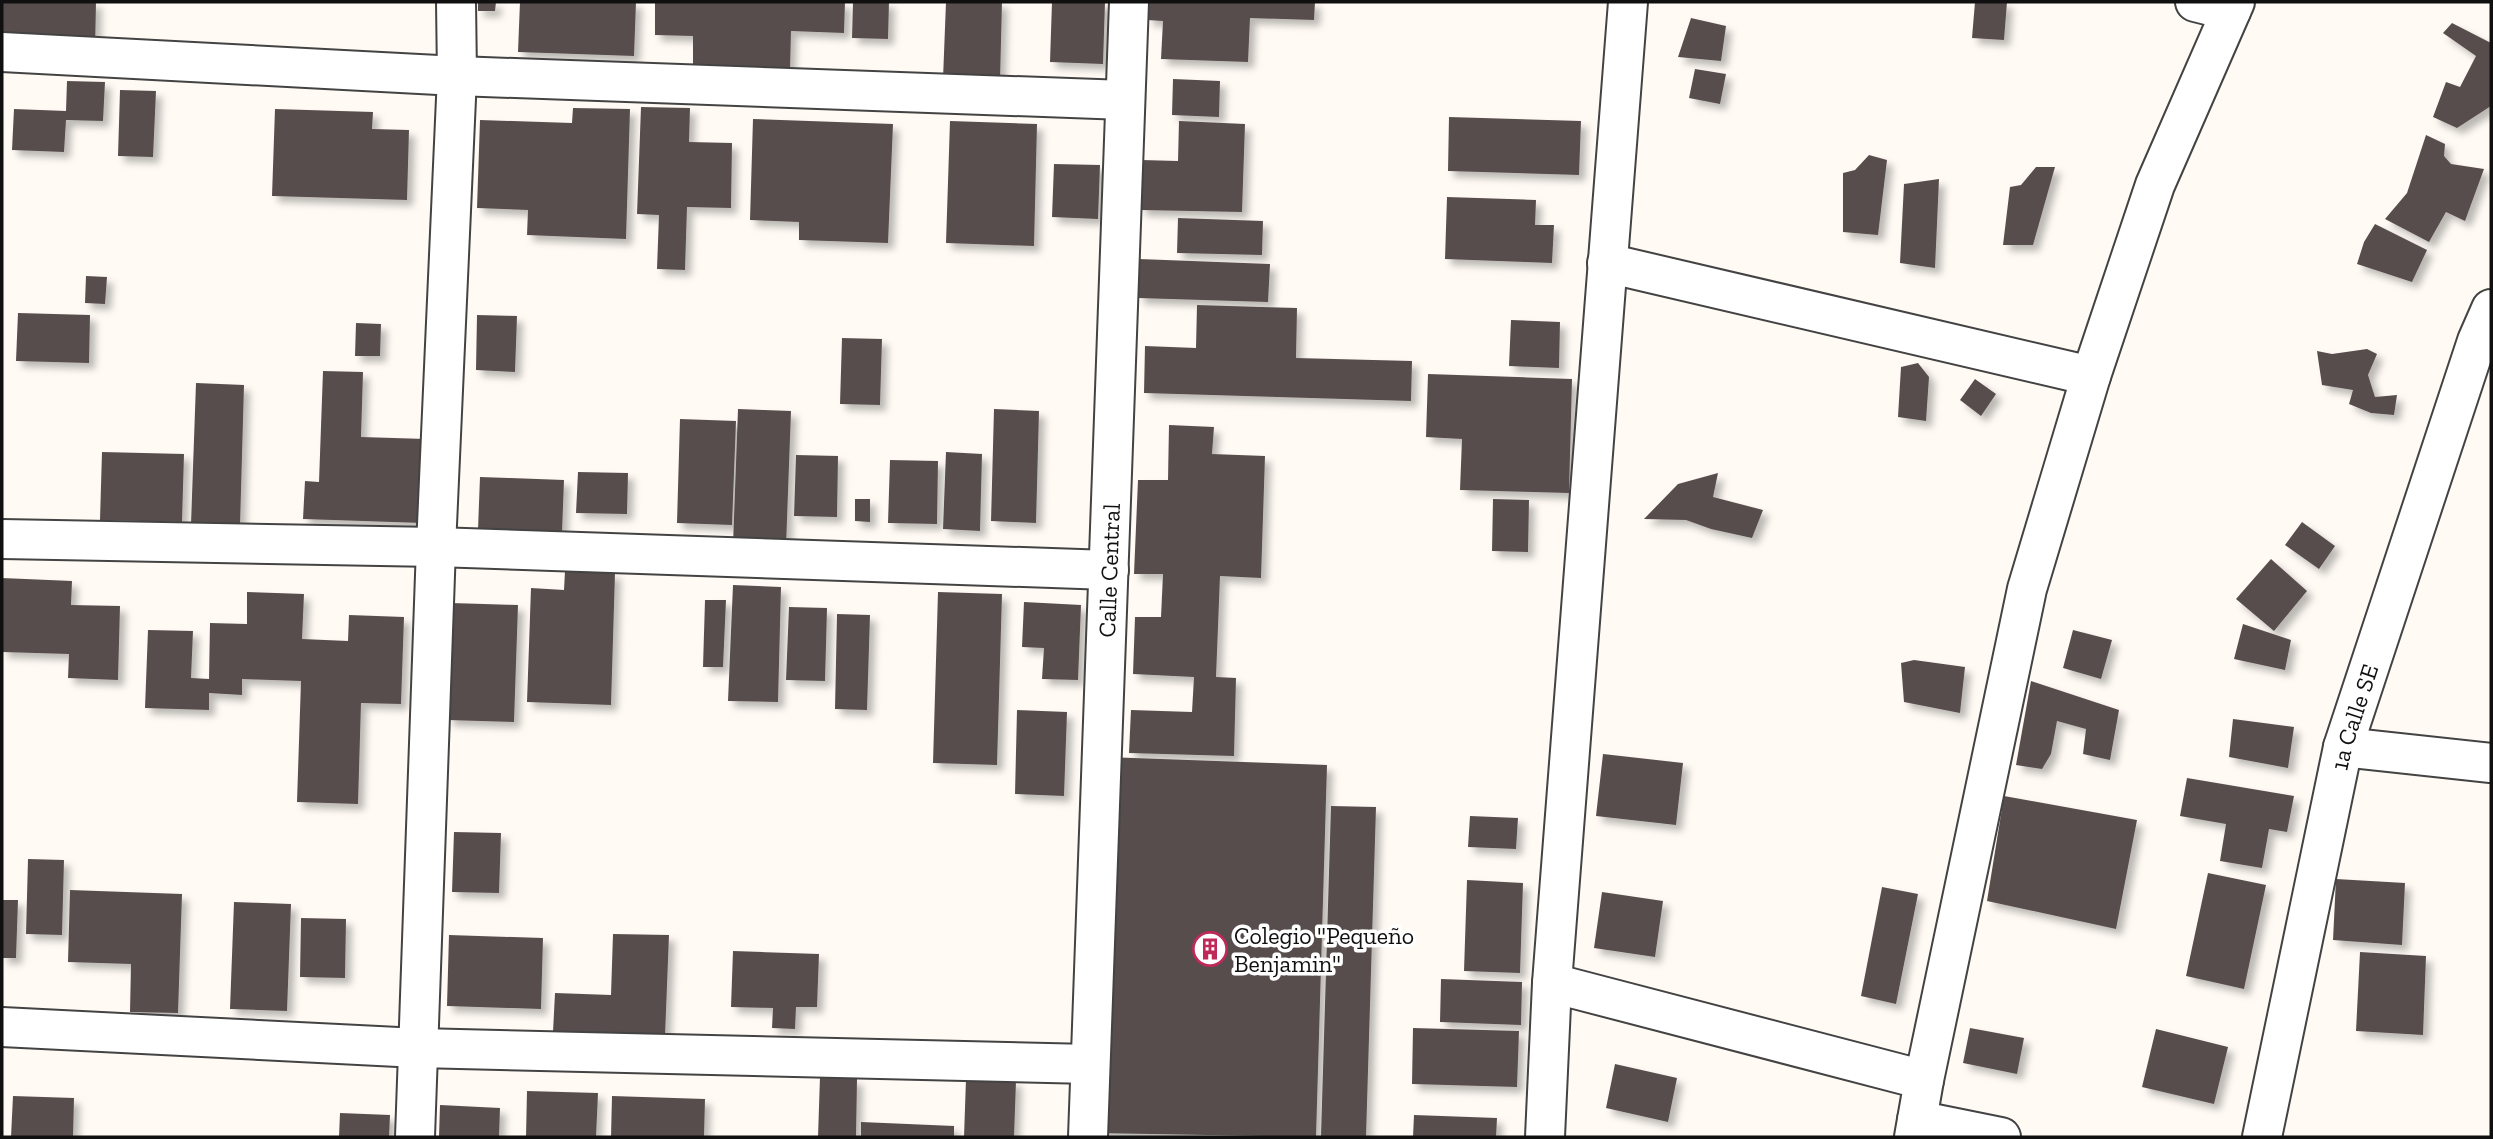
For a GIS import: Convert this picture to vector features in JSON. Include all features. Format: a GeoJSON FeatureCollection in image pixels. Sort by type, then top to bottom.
{"type":"FeatureCollection","features":[{"type":"Feature","properties":{"kind":"street"},"geometry":{"type":"LineString","coordinates":[[415,1137],[436,547],[457,76],[456,2]]}},
{"type":"Feature","properties":{"kind":"street","name":"Calle Central"},"geometry":{"type":"LineString","coordinates":[[1088,1137],[1129,2]]}},
{"type":"Feature","properties":{"kind":"street"},"geometry":{"type":"LineString","coordinates":[[1545,1137],[1552,983],[1628,2]]}},
{"type":"Feature","properties":{"kind":"street"},"geometry":{"type":"LineString","coordinates":[[2001,1137],[1916,1128],[1924,1080],[2027,589],[2091,376],[2155,185],[2220,5]]}},
{"type":"Feature","properties":{"kind":"street"},"geometry":{"type":"LineString","coordinates":[[2,52],[457,76],[1125,100]]}},
{"type":"Feature","properties":{"kind":"street"},"geometry":{"type":"LineString","coordinates":[[1607,263],[2091,376]]}},
{"type":"Feature","properties":{"kind":"street","name":"1a Calle SE"},"geometry":{"type":"LineString","coordinates":[[2262,1137],[2343,747],[2487,331]]}},
{"type":"Feature","properties":{"kind":"street"},"geometry":{"type":"LineString","coordinates":[[2,539],[436,547],[1109,570]]}},
{"type":"Feature","properties":{"kind":"street"},"geometry":{"type":"LineString","coordinates":[[2343,747],[2491,763]]}},
{"type":"Feature","properties":{"kind":"street"},"geometry":{"type":"LineString","coordinates":[[1552,983],[1924,1080]]}},
{"type":"Feature","properties":{"kind":"street"},"geometry":{"type":"LineString","coordinates":[[2,1027],[418,1048],[1090,1064]]}},
{"type":"Feature","properties":{"kind":"building"},"geometry":{"type":"Polygon","coordinates":[[[2,2],[96,2],[95,51],[2,48],[2,2]]]}},
{"type":"Feature","properties":{"kind":"building"},"geometry":{"type":"Polygon","coordinates":[[[478,2],[496,2],[495,11],[478,11],[478,2]]]}},
{"type":"Feature","properties":{"kind":"building"},"geometry":{"type":"Polygon","coordinates":[[[520,2],[636,2],[634,56],[518,52],[520,2]]]}},
{"type":"Feature","properties":{"kind":"building"},"geometry":{"type":"Polygon","coordinates":[[[655,2],[845,2],[844,33],[791,31],[790,71],[693,68],[693,36],[655,35],[655,2]]]}},
{"type":"Feature","properties":{"kind":"building"},"geometry":{"type":"Polygon","coordinates":[[[853,2],[889,2],[888,39],[852,38],[853,2]]]}},
{"type":"Feature","properties":{"kind":"building"},"geometry":{"type":"Polygon","coordinates":[[[946,2],[1002,2],[1000,81],[943,79],[946,2]]]}},
{"type":"Feature","properties":{"kind":"building"},"geometry":{"type":"Polygon","coordinates":[[[1052,2],[1105,2],[1103,64],[1050,62],[1052,2]]]}},
{"type":"Feature","properties":{"kind":"building"},"geometry":{"type":"Polygon","coordinates":[[[1148,2],[1315,2],[1314,20],[1250,18],[1248,62],[1161,59],[1163,21],[1147,20],[1148,2]]]}},
{"type":"Feature","properties":{"kind":"building"},"geometry":{"type":"Polygon","coordinates":[[[1975,2],[2007,2],[2004,40],[1972,38],[1975,2]]]}},
{"type":"Feature","properties":{"kind":"building"},"geometry":{"type":"Polygon","coordinates":[[[1691,18],[1726,26],[1721,61],[1678,57],[1691,18]]]}},
{"type":"Feature","properties":{"kind":"building"},"geometry":{"type":"Polygon","coordinates":[[[2452,23],[2491,43],[2491,106],[2457,128],[2433,117],[2446,82],[2460,87],[2476,56],[2443,33],[2452,23]]]}},
{"type":"Feature","properties":{"kind":"building"},"geometry":{"type":"Polygon","coordinates":[[[1695,69],[1726,74],[1720,104],[1689,98],[1695,69]]]}},
{"type":"Feature","properties":{"kind":"building"},"geometry":{"type":"Polygon","coordinates":[[[1173,79],[1220,81],[1219,117],[1172,115],[1173,79]]]}},
{"type":"Feature","properties":{"kind":"building"},"geometry":{"type":"Polygon","coordinates":[[[67,81],[105,82],[103,121],[66,120],[64,152],[12,150],[14,109],[66,111],[67,81]]]}},
{"type":"Feature","properties":{"kind":"building"},"geometry":{"type":"Polygon","coordinates":[[[120,90],[156,91],[153,157],[118,156],[120,90]]]}},
{"type":"Feature","properties":{"kind":"building"},"geometry":{"type":"Polygon","coordinates":[[[641,107],[690,108],[689,142],[732,143],[731,208],[687,207],[685,270],[657,269],[659,215],[637,214],[641,107]]]}},
{"type":"Feature","properties":{"kind":"building"},"geometry":{"type":"Polygon","coordinates":[[[573,108],[630,109],[626,239],[527,235],[528,210],[477,208],[480,120],[572,123],[573,108]]]}},
{"type":"Feature","properties":{"kind":"building"},"geometry":{"type":"Polygon","coordinates":[[[275,109],[373,112],[372,129],[409,130],[407,200],[272,196],[275,109]]]}},
{"type":"Feature","properties":{"kind":"building"},"geometry":{"type":"Polygon","coordinates":[[[1449,117],[1581,121],[1579,175],[1448,171],[1449,117]]]}},
{"type":"Feature","properties":{"kind":"building"},"geometry":{"type":"Polygon","coordinates":[[[753,119],[893,124],[888,243],[799,240],[799,222],[750,220],[753,119]]]}},
{"type":"Feature","properties":{"kind":"building"},"geometry":{"type":"Polygon","coordinates":[[[950,121],[1037,124],[1034,246],[946,243],[950,121]]]}},
{"type":"Feature","properties":{"kind":"building"},"geometry":{"type":"Polygon","coordinates":[[[1179,121],[1245,124],[1242,212],[1140,210],[1141,160],[1178,161],[1179,121]]]}},
{"type":"Feature","properties":{"kind":"building"},"geometry":{"type":"Polygon","coordinates":[[[2426,135],[2445,144],[2444,156],[2451,164],[2484,169],[2465,221],[2446,212],[2429,242],[2385,219],[2407,193],[2426,135]]]}},
{"type":"Feature","properties":{"kind":"building"},"geometry":{"type":"Polygon","coordinates":[[[1869,155],[1887,160],[1878,235],[1843,232],[1843,173],[1855,170],[1869,155]]]}},
{"type":"Feature","properties":{"kind":"building"},"geometry":{"type":"Polygon","coordinates":[[[1054,164],[1100,165],[1098,219],[1052,217],[1054,164]]]}},
{"type":"Feature","properties":{"kind":"building"},"geometry":{"type":"Polygon","coordinates":[[[2036,167],[2055,167],[2033,245],[2003,245],[2010,187],[2021,185],[2036,167]]]}},
{"type":"Feature","properties":{"kind":"building"},"geometry":{"type":"Polygon","coordinates":[[[1939,179],[1935,268],[1900,263],[1904,184],[1939,179]]]}},
{"type":"Feature","properties":{"kind":"building"},"geometry":{"type":"Polygon","coordinates":[[[1447,197],[1536,200],[1535,225],[1554,225],[1552,263],[1445,259],[1447,197]]]}},
{"type":"Feature","properties":{"kind":"building"},"geometry":{"type":"Polygon","coordinates":[[[1178,218],[1263,221],[1262,255],[1177,253],[1178,218]]]}},
{"type":"Feature","properties":{"kind":"building"},"geometry":{"type":"Polygon","coordinates":[[[2375,224],[2427,250],[2412,282],[2357,264],[2364,242],[2375,224]]]}},
{"type":"Feature","properties":{"kind":"building"},"geometry":{"type":"Polygon","coordinates":[[[1139,259],[1270,264],[1268,302],[1138,298],[1139,259]]]}},
{"type":"Feature","properties":{"kind":"building"},"geometry":{"type":"Polygon","coordinates":[[[86,276],[107,277],[105,304],[85,303],[86,276]]]}},
{"type":"Feature","properties":{"kind":"building"},"geometry":{"type":"Polygon","coordinates":[[[1197,305],[1297,308],[1296,358],[1412,361],[1411,401],[1144,393],[1145,346],[1196,348],[1197,305]]]}},
{"type":"Feature","properties":{"kind":"building"},"geometry":{"type":"Polygon","coordinates":[[[18,313],[90,315],[89,363],[16,361],[18,313]]]}},
{"type":"Feature","properties":{"kind":"building"},"geometry":{"type":"Polygon","coordinates":[[[477,315],[517,316],[515,372],[476,370],[477,315]]]}},
{"type":"Feature","properties":{"kind":"building"},"geometry":{"type":"Polygon","coordinates":[[[1511,320],[1560,322],[1559,368],[1509,366],[1511,320]]]}},
{"type":"Feature","properties":{"kind":"building"},"geometry":{"type":"Polygon","coordinates":[[[356,323],[381,324],[380,356],[355,356],[356,323]]]}},
{"type":"Feature","properties":{"kind":"building"},"geometry":{"type":"Polygon","coordinates":[[[842,338],[882,339],[880,405],[840,404],[842,338]]]}},
{"type":"Feature","properties":{"kind":"building"},"geometry":{"type":"Polygon","coordinates":[[[2367,349],[2377,354],[2368,375],[2375,397],[2397,395],[2394,415],[2371,413],[2349,404],[2353,390],[2322,385],[2317,351],[2332,354],[2367,349]]]}},
{"type":"Feature","properties":{"kind":"building"},"geometry":{"type":"Polygon","coordinates":[[[1918,363],[1929,377],[1926,421],[1898,417],[1901,367],[1918,363]]]}},
{"type":"Feature","properties":{"kind":"building"},"geometry":{"type":"Polygon","coordinates":[[[323,371],[363,372],[361,437],[426,439],[423,523],[303,519],[305,481],[319,482],[323,371]]]}},
{"type":"Feature","properties":{"kind":"building"},"geometry":{"type":"Polygon","coordinates":[[[1428,374],[1572,379],[1569,493],[1460,490],[1462,439],[1426,437],[1428,374]]]}},
{"type":"Feature","properties":{"kind":"building"},"geometry":{"type":"Polygon","coordinates":[[[1975,379],[1996,394],[1981,416],[1960,400],[1975,379]]]}},
{"type":"Feature","properties":{"kind":"building"},"geometry":{"type":"Polygon","coordinates":[[[196,383],[244,385],[240,526],[191,524],[196,383]]]}},
{"type":"Feature","properties":{"kind":"building"},"geometry":{"type":"Polygon","coordinates":[[[738,409],[791,411],[786,547],[733,545],[738,409]]]}},
{"type":"Feature","properties":{"kind":"building"},"geometry":{"type":"Polygon","coordinates":[[[994,409],[1039,411],[1036,523],[991,521],[994,409]]]}},
{"type":"Feature","properties":{"kind":"building"},"geometry":{"type":"Polygon","coordinates":[[[680,419],[736,421],[732,525],[677,523],[680,419]]]}},
{"type":"Feature","properties":{"kind":"building"},"geometry":{"type":"Polygon","coordinates":[[[1169,425],[1214,427],[1212,454],[1265,456],[1261,578],[1220,576],[1216,677],[1236,678],[1234,756],[1129,753],[1131,710],[1192,712],[1194,677],[1133,674],[1135,617],[1161,617],[1163,574],[1134,574],[1138,480],[1168,480],[1169,425]]]}},
{"type":"Feature","properties":{"kind":"building"},"geometry":{"type":"Polygon","coordinates":[[[102,452],[184,454],[182,522],[100,520],[102,452]]]}},
{"type":"Feature","properties":{"kind":"building"},"geometry":{"type":"Polygon","coordinates":[[[946,452],[982,454],[980,531],[943,529],[946,452]]]}},
{"type":"Feature","properties":{"kind":"building"},"geometry":{"type":"Polygon","coordinates":[[[796,455],[838,456],[837,517],[794,516],[796,455]]]}},
{"type":"Feature","properties":{"kind":"building"},"geometry":{"type":"Polygon","coordinates":[[[890,460],[938,461],[937,524],[888,523],[890,460]]]}},
{"type":"Feature","properties":{"kind":"building"},"geometry":{"type":"Polygon","coordinates":[[[578,472],[628,473],[627,514],[576,513],[578,472]]]}},
{"type":"Feature","properties":{"kind":"building"},"geometry":{"type":"Polygon","coordinates":[[[1718,473],[1713,497],[1763,510],[1752,538],[1711,529],[1686,520],[1644,519],[1678,484],[1718,473]]]}},
{"type":"Feature","properties":{"kind":"building"},"geometry":{"type":"Polygon","coordinates":[[[480,477],[564,480],[562,533],[478,530],[480,477]]]}},
{"type":"Feature","properties":{"kind":"building"},"geometry":{"type":"Polygon","coordinates":[[[855,499],[870,499],[870,522],[855,521],[855,499]]]}},
{"type":"Feature","properties":{"kind":"building"},"geometry":{"type":"Polygon","coordinates":[[[1493,499],[1529,500],[1528,552],[1492,551],[1493,499]]]}},
{"type":"Feature","properties":{"kind":"building"},"geometry":{"type":"Polygon","coordinates":[[[2302,522],[2335,546],[2319,569],[2285,545],[2302,522]]]}},
{"type":"Feature","properties":{"kind":"building"},"geometry":{"type":"Polygon","coordinates":[[[2271,559],[2307,591],[2274,631],[2236,599],[2271,559]]]}},
{"type":"Feature","properties":{"kind":"building"},"geometry":{"type":"Polygon","coordinates":[[[565,571],[615,573],[611,705],[527,702],[531,588],[564,590],[565,571]]]}},
{"type":"Feature","properties":{"kind":"building"},"geometry":{"type":"Polygon","coordinates":[[[2,578],[72,581],[71,605],[120,606],[118,680],[68,678],[69,654],[2,652],[2,578]]]}},
{"type":"Feature","properties":{"kind":"building"},"geometry":{"type":"Polygon","coordinates":[[[733,585],[781,587],[778,702],[728,701],[733,585]]]}},
{"type":"Feature","properties":{"kind":"building"},"geometry":{"type":"Polygon","coordinates":[[[247,592],[304,594],[302,639],[348,641],[349,615],[404,617],[401,704],[361,703],[358,804],[297,802],[301,681],[242,679],[242,695],[209,693],[209,710],[145,708],[148,630],[193,631],[191,678],[209,679],[210,623],[247,624],[247,592]]]}},
{"type":"Feature","properties":{"kind":"building"},"geometry":{"type":"Polygon","coordinates":[[[938,592],[1002,594],[997,765],[933,763],[938,592]]]}},
{"type":"Feature","properties":{"kind":"building"},"geometry":{"type":"Polygon","coordinates":[[[705,600],[726,600],[723,667],[703,667],[705,600]]]}},
{"type":"Feature","properties":{"kind":"building"},"geometry":{"type":"Polygon","coordinates":[[[1024,602],[1081,605],[1078,680],[1042,679],[1044,648],[1022,647],[1024,602]]]}},
{"type":"Feature","properties":{"kind":"building"},"geometry":{"type":"Polygon","coordinates":[[[451,603],[518,605],[514,722],[447,720],[451,603]]]}},
{"type":"Feature","properties":{"kind":"building"},"geometry":{"type":"Polygon","coordinates":[[[789,607],[827,608],[825,681],[786,680],[789,607]]]}},
{"type":"Feature","properties":{"kind":"building"},"geometry":{"type":"Polygon","coordinates":[[[837,614],[870,615],[867,710],[835,709],[837,614]]]}},
{"type":"Feature","properties":{"kind":"building"},"geometry":{"type":"Polygon","coordinates":[[[2243,624],[2291,640],[2285,670],[2234,659],[2243,624]]]}},
{"type":"Feature","properties":{"kind":"building"},"geometry":{"type":"Polygon","coordinates":[[[2073,630],[2112,640],[2101,679],[2063,668],[2073,630]]]}},
{"type":"Feature","properties":{"kind":"building"},"geometry":{"type":"Polygon","coordinates":[[[1914,660],[1965,667],[1960,713],[1904,702],[1901,663],[1914,660]]]}},
{"type":"Feature","properties":{"kind":"building"},"geometry":{"type":"Polygon","coordinates":[[[2031,681],[2119,710],[2110,760],[2083,754],[2086,729],[2057,721],[2051,754],[2042,769],[2016,765],[2031,681]]]}},
{"type":"Feature","properties":{"kind":"building"},"geometry":{"type":"Polygon","coordinates":[[[1017,710],[1067,712],[1064,796],[1015,794],[1017,710]]]}},
{"type":"Feature","properties":{"kind":"building"},"geometry":{"type":"Polygon","coordinates":[[[2233,719],[2294,727],[2288,768],[2229,757],[2233,719]]]}},
{"type":"Feature","properties":{"kind":"building"},"geometry":{"type":"Polygon","coordinates":[[[1603,754],[1683,763],[1676,825],[1596,816],[1603,754]]]}},
{"type":"Feature","properties":{"kind":"building","name":"Colegio \"Pequeño Benjamin\""},"geometry":{"type":"Polygon","coordinates":[[[1106,757],[1327,765],[1316,1137],[1093,1133],[1106,757]]]}},
{"type":"Feature","properties":{"kind":"building"},"geometry":{"type":"Polygon","coordinates":[[[2187,778],[2294,796],[2287,832],[2269,829],[2262,868],[2220,861],[2226,824],[2180,816],[2187,778]]]}},
{"type":"Feature","properties":{"kind":"building"},"geometry":{"type":"Polygon","coordinates":[[[2004,796],[2137,820],[2116,929],[1987,901],[2004,796]]]}},
{"type":"Feature","properties":{"kind":"building"},"geometry":{"type":"Polygon","coordinates":[[[1331,806],[1376,807],[1366,1137],[1321,1136],[1331,806]]]}},
{"type":"Feature","properties":{"kind":"building"},"geometry":{"type":"Polygon","coordinates":[[[1470,816],[1518,818],[1516,849],[1468,847],[1470,816]]]}},
{"type":"Feature","properties":{"kind":"building"},"geometry":{"type":"Polygon","coordinates":[[[454,832],[501,833],[499,893],[452,892],[454,832]]]}},
{"type":"Feature","properties":{"kind":"building"},"geometry":{"type":"Polygon","coordinates":[[[28,859],[64,860],[62,935],[26,934],[28,859]]]}},
{"type":"Feature","properties":{"kind":"building"},"geometry":{"type":"Polygon","coordinates":[[[2208,873],[2266,885],[2244,989],[2186,976],[2208,873]]]}},
{"type":"Feature","properties":{"kind":"building"},"geometry":{"type":"Polygon","coordinates":[[[2336,879],[2405,883],[2402,945],[2333,940],[2336,879]]]}},
{"type":"Feature","properties":{"kind":"building"},"geometry":{"type":"Polygon","coordinates":[[[1467,880],[1523,883],[1520,973],[1464,971],[1467,880]]]}},
{"type":"Feature","properties":{"kind":"building"},"geometry":{"type":"Polygon","coordinates":[[[1882,887],[1918,894],[1896,1004],[1861,996],[1882,887]]]}},
{"type":"Feature","properties":{"kind":"building"},"geometry":{"type":"Polygon","coordinates":[[[70,890],[182,894],[178,1013],[130,1012],[131,964],[68,962],[70,890]]]}},
{"type":"Feature","properties":{"kind":"building"},"geometry":{"type":"Polygon","coordinates":[[[1602,892],[1663,901],[1655,957],[1594,948],[1602,892]]]}},
{"type":"Feature","properties":{"kind":"building"},"geometry":{"type":"Polygon","coordinates":[[[2,900],[18,900],[16,958],[2,958],[2,900]]]}},
{"type":"Feature","properties":{"kind":"building"},"geometry":{"type":"Polygon","coordinates":[[[234,902],[291,904],[287,1011],[230,1009],[234,902]]]}},
{"type":"Feature","properties":{"kind":"building"},"geometry":{"type":"Polygon","coordinates":[[[301,918],[346,919],[345,978],[300,977],[301,918]]]}},
{"type":"Feature","properties":{"kind":"building"},"geometry":{"type":"Polygon","coordinates":[[[613,934],[669,935],[665,1036],[553,1032],[555,993],[611,995],[613,934]]]}},
{"type":"Feature","properties":{"kind":"building"},"geometry":{"type":"Polygon","coordinates":[[[449,935],[543,938],[541,1009],[447,1006],[449,935]]]}},
{"type":"Feature","properties":{"kind":"building"},"geometry":{"type":"Polygon","coordinates":[[[733,951],[819,954],[817,1007],[796,1007],[795,1029],[772,1028],[773,1008],[731,1007],[733,951]]]}},
{"type":"Feature","properties":{"kind":"building"},"geometry":{"type":"Polygon","coordinates":[[[2360,952],[2426,956],[2423,1035],[2356,1031],[2360,952]]]}},
{"type":"Feature","properties":{"kind":"building"},"geometry":{"type":"Polygon","coordinates":[[[1441,979],[1522,982],[1521,1025],[1440,1022],[1441,979]]]}},
{"type":"Feature","properties":{"kind":"building"},"geometry":{"type":"Polygon","coordinates":[[[1413,1028],[1519,1031],[1517,1087],[1412,1084],[1413,1028]]]}},
{"type":"Feature","properties":{"kind":"building"},"geometry":{"type":"Polygon","coordinates":[[[1970,1028],[2024,1038],[2017,1074],[1963,1063],[1970,1028]]]}},
{"type":"Feature","properties":{"kind":"building"},"geometry":{"type":"Polygon","coordinates":[[[2156,1029],[2228,1047],[2214,1104],[2142,1087],[2156,1029]]]}},
{"type":"Feature","properties":{"kind":"building"},"geometry":{"type":"Polygon","coordinates":[[[1615,1064],[1677,1078],[1668,1122],[1606,1108],[1615,1064]]]}},
{"type":"Feature","properties":{"kind":"building"},"geometry":{"type":"Polygon","coordinates":[[[820,1077],[857,1079],[856,1137],[818,1137],[820,1077]]]}},
{"type":"Feature","properties":{"kind":"building"},"geometry":{"type":"Polygon","coordinates":[[[966,1079],[1016,1081],[1014,1137],[964,1137],[966,1079]]]}},
{"type":"Feature","properties":{"kind":"building"},"geometry":{"type":"Polygon","coordinates":[[[527,1091],[598,1093],[596,1137],[526,1137],[527,1091]]]}},
{"type":"Feature","properties":{"kind":"building"},"geometry":{"type":"Polygon","coordinates":[[[13,1096],[74,1098],[73,1137],[11,1137],[13,1096]]]}},
{"type":"Feature","properties":{"kind":"building"},"geometry":{"type":"Polygon","coordinates":[[[612,1096],[705,1099],[704,1137],[611,1137],[612,1096]]]}},
{"type":"Feature","properties":{"kind":"building"},"geometry":{"type":"Polygon","coordinates":[[[440,1105],[500,1108],[499,1137],[439,1137],[440,1105]]]}},
{"type":"Feature","properties":{"kind":"building"},"geometry":{"type":"Polygon","coordinates":[[[340,1113],[390,1115],[389,1137],[339,1137],[340,1113]]]}},
{"type":"Feature","properties":{"kind":"building"},"geometry":{"type":"Polygon","coordinates":[[[1414,1115],[1497,1118],[1496,1137],[1413,1137],[1414,1115]]]}},
{"type":"Feature","properties":{"kind":"building"},"geometry":{"type":"Polygon","coordinates":[[[861,1122],[954,1126],[954,1137],[861,1137],[861,1122]]]}},
{"type":"Feature","properties":{"kind":"place","name":"Colegio \"Pequeño Benjamin\""},"geometry":{"type":"Point","coordinates":[1210,949]}}]}
